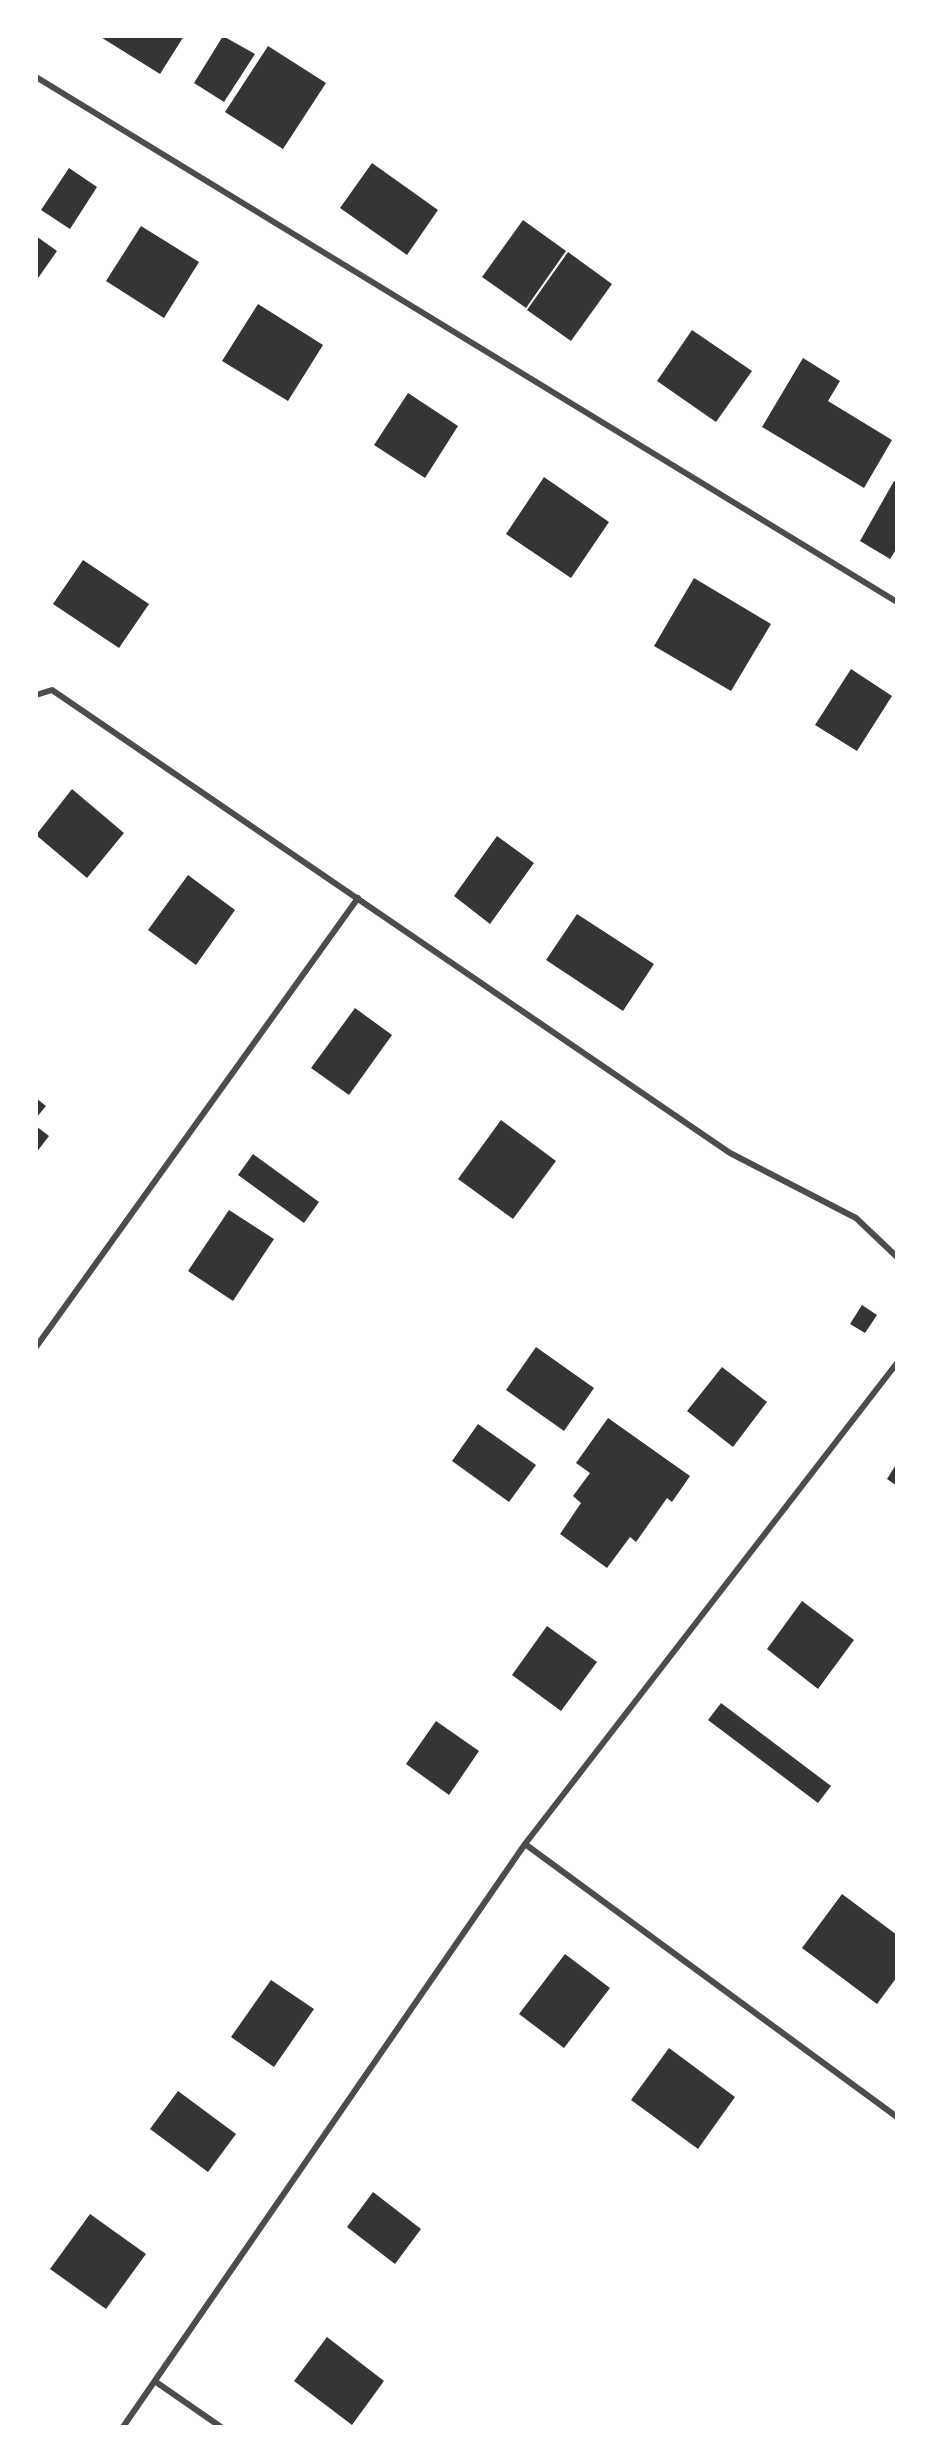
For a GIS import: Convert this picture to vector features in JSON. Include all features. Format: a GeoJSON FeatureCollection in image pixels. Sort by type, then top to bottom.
{"type":"FeatureCollection","features":[{"type":"Feature","properties":{"kind":"street"},"geometry":{"type":"LineString","coordinates":[[36,77],[897,602]]}},
{"type":"Feature","properties":{"kind":"street"},"geometry":{"type":"LineString","coordinates":[[36,695],[52,690],[730,1153],[856,1218],[897,1257]]}},
{"type":"Feature","properties":{"kind":"street"},"geometry":{"type":"LineString","coordinates":[[36,1347],[357,898]]}},
{"type":"Feature","properties":{"kind":"street"},"geometry":{"type":"LineString","coordinates":[[123,2427],[525,1844],[897,1363]]}},
{"type":"Feature","properties":{"kind":"street"},"geometry":{"type":"LineString","coordinates":[[525,1844],[897,2117]]}},
{"type":"Feature","properties":{"kind":"street"},"geometry":{"type":"LineString","coordinates":[[156,2382],[221,2427]]}},
{"type":"Feature","properties":{"kind":"building"},"geometry":{"type":"Polygon","coordinates":[[[99,36],[184,36],[160,74],[99,36]]]}},
{"type":"Feature","properties":{"kind":"building"},"geometry":{"type":"Polygon","coordinates":[[[223,36],[255,54],[224,102],[194,83],[223,36]]]}},
{"type":"Feature","properties":{"kind":"building"},"geometry":{"type":"Polygon","coordinates":[[[268,46],[326,83],[283,149],[225,112],[268,46]]]}},
{"type":"Feature","properties":{"kind":"building"},"geometry":{"type":"Polygon","coordinates":[[[372,163],[438,210],[407,255],[340,208],[372,163]]]}},
{"type":"Feature","properties":{"kind":"building"},"geometry":{"type":"Polygon","coordinates":[[[69,168],[97,187],[70,229],[41,210],[69,168]]]}},
{"type":"Feature","properties":{"kind":"building"},"geometry":{"type":"Polygon","coordinates":[[[523,220],[566,251],[526,308],[482,277],[523,220]]]}},
{"type":"Feature","properties":{"kind":"building"},"geometry":{"type":"Polygon","coordinates":[[[141,226],[199,262],[164,318],[106,281],[141,226]]]}},
{"type":"Feature","properties":{"kind":"building"},"geometry":{"type":"Polygon","coordinates":[[[36,236],[57,251],[36,281],[36,236]]]}},
{"type":"Feature","properties":{"kind":"building"},"geometry":{"type":"Polygon","coordinates":[[[568,252],[612,284],[571,341],[527,310],[568,252]]]}},
{"type":"Feature","properties":{"kind":"building"},"geometry":{"type":"Polygon","coordinates":[[[258,304],[323,345],[288,401],[222,361],[258,304]]]}},
{"type":"Feature","properties":{"kind":"building"},"geometry":{"type":"Polygon","coordinates":[[[692,330],[752,371],[716,422],[657,381],[692,330]]]}},
{"type":"Feature","properties":{"kind":"building"},"geometry":{"type":"Polygon","coordinates":[[[803,358],[840,381],[828,401],[892,440],[864,488],[762,427],[803,358]]]}},
{"type":"Feature","properties":{"kind":"building"},"geometry":{"type":"Polygon","coordinates":[[[408,393],[458,426],[425,478],[374,445],[408,393]]]}},
{"type":"Feature","properties":{"kind":"building"},"geometry":{"type":"Polygon","coordinates":[[[544,477],[609,522],[571,578],[506,534],[544,477]]]}},
{"type":"Feature","properties":{"kind":"building"},"geometry":{"type":"Polygon","coordinates":[[[894,481],[897,483],[897,548],[890,559],[860,541],[894,481]]]}},
{"type":"Feature","properties":{"kind":"building"},"geometry":{"type":"Polygon","coordinates":[[[83,560],[149,604],[119,648],[53,604],[83,560]]]}},
{"type":"Feature","properties":{"kind":"building"},"geometry":{"type":"Polygon","coordinates":[[[694,578],[771,624],[731,691],[654,646],[694,578]]]}},
{"type":"Feature","properties":{"kind":"building"},"geometry":{"type":"Polygon","coordinates":[[[851,669],[892,696],[857,751],[815,725],[851,669]]]}},
{"type":"Feature","properties":{"kind":"building"},"geometry":{"type":"Polygon","coordinates":[[[72,789],[124,833],[87,878],[36,835],[72,789]]]}},
{"type":"Feature","properties":{"kind":"building"},"geometry":{"type":"Polygon","coordinates":[[[497,836],[534,863],[490,924],[454,896],[497,836]]]}},
{"type":"Feature","properties":{"kind":"building"},"geometry":{"type":"Polygon","coordinates":[[[188,875],[235,910],[196,965],[148,930],[188,875]]]}},
{"type":"Feature","properties":{"kind":"building"},"geometry":{"type":"Polygon","coordinates":[[[577,914],[654,964],[623,1011],[546,960],[577,914]]]}},
{"type":"Feature","properties":{"kind":"building"},"geometry":{"type":"Polygon","coordinates":[[[355,1008],[392,1035],[349,1095],[311,1068],[355,1008]]]}},
{"type":"Feature","properties":{"kind":"building"},"geometry":{"type":"Polygon","coordinates":[[[36,1098],[46,1106],[36,1118],[36,1098]]]}},
{"type":"Feature","properties":{"kind":"building"},"geometry":{"type":"Polygon","coordinates":[[[501,1120],[556,1161],[513,1219],[458,1179],[501,1120]]]}},
{"type":"Feature","properties":{"kind":"building"},"geometry":{"type":"Polygon","coordinates":[[[36,1126],[49,1136],[36,1153],[36,1126]]]}},
{"type":"Feature","properties":{"kind":"building"},"geometry":{"type":"Polygon","coordinates":[[[253,1154],[319,1202],[304,1223],[238,1175],[253,1154]]]}},
{"type":"Feature","properties":{"kind":"building"},"geometry":{"type":"Polygon","coordinates":[[[229,1210],[274,1239],[233,1301],[188,1271],[229,1210]]]}},
{"type":"Feature","properties":{"kind":"building"},"geometry":{"type":"Polygon","coordinates":[[[862,1305],[877,1315],[865,1333],[850,1324],[862,1305]]]}},
{"type":"Feature","properties":{"kind":"building"},"geometry":{"type":"Polygon","coordinates":[[[536,1347],[594,1388],[564,1431],[506,1390],[536,1347]]]}},
{"type":"Feature","properties":{"kind":"building"},"geometry":{"type":"Polygon","coordinates":[[[722,1367],[767,1402],[733,1447],[687,1411],[722,1367]]]}},
{"type":"Feature","properties":{"kind":"building"},"geometry":{"type":"Polygon","coordinates":[[[608,1418],[690,1476],[672,1502],[667,1498],[636,1542],[630,1537],[607,1568],[560,1534],[581,1503],[573,1496],[590,1473],[576,1463],[608,1418]]]}},
{"type":"Feature","properties":{"kind":"building"},"geometry":{"type":"Polygon","coordinates":[[[478,1424],[536,1465],[509,1502],[452,1461],[478,1424]]]}},
{"type":"Feature","properties":{"kind":"building"},"geometry":{"type":"Polygon","coordinates":[[[897,1463],[897,1486],[887,1479],[897,1463]]]}},
{"type":"Feature","properties":{"kind":"building"},"geometry":{"type":"Polygon","coordinates":[[[802,1601],[854,1640],[818,1689],[767,1649],[802,1601]]]}},
{"type":"Feature","properties":{"kind":"building"},"geometry":{"type":"Polygon","coordinates":[[[547,1626],[597,1662],[561,1711],[512,1675],[547,1626]]]}},
{"type":"Feature","properties":{"kind":"building"},"geometry":{"type":"Polygon","coordinates":[[[721,1703],[831,1786],[818,1803],[708,1720],[721,1703]]]}},
{"type":"Feature","properties":{"kind":"building"},"geometry":{"type":"Polygon","coordinates":[[[436,1721],[479,1751],[449,1795],[406,1764],[436,1721]]]}},
{"type":"Feature","properties":{"kind":"building"},"geometry":{"type":"Polygon","coordinates":[[[842,1894],[897,1935],[897,1977],[877,2004],[802,1948],[842,1894]]]}},
{"type":"Feature","properties":{"kind":"building"},"geometry":{"type":"Polygon","coordinates":[[[565,1954],[610,1988],[564,2048],[519,2014],[565,1954]]]}},
{"type":"Feature","properties":{"kind":"building"},"geometry":{"type":"Polygon","coordinates":[[[271,1980],[314,2009],[274,2067],[231,2037],[271,1980]]]}},
{"type":"Feature","properties":{"kind":"building"},"geometry":{"type":"Polygon","coordinates":[[[669,2048],[735,2097],[698,2149],[631,2100],[669,2048]]]}},
{"type":"Feature","properties":{"kind":"building"},"geometry":{"type":"Polygon","coordinates":[[[178,2091],[236,2134],[208,2172],[150,2129],[178,2091]]]}},
{"type":"Feature","properties":{"kind":"building"},"geometry":{"type":"Polygon","coordinates":[[[373,2192],[421,2229],[395,2264],[347,2227],[373,2192]]]}},
{"type":"Feature","properties":{"kind":"building"},"geometry":{"type":"Polygon","coordinates":[[[90,2214],[146,2254],[106,2309],[50,2269],[90,2214]]]}},
{"type":"Feature","properties":{"kind":"building"},"geometry":{"type":"Polygon","coordinates":[[[327,2337],[384,2381],[352,2425],[294,2381],[327,2337]]]}}]}
